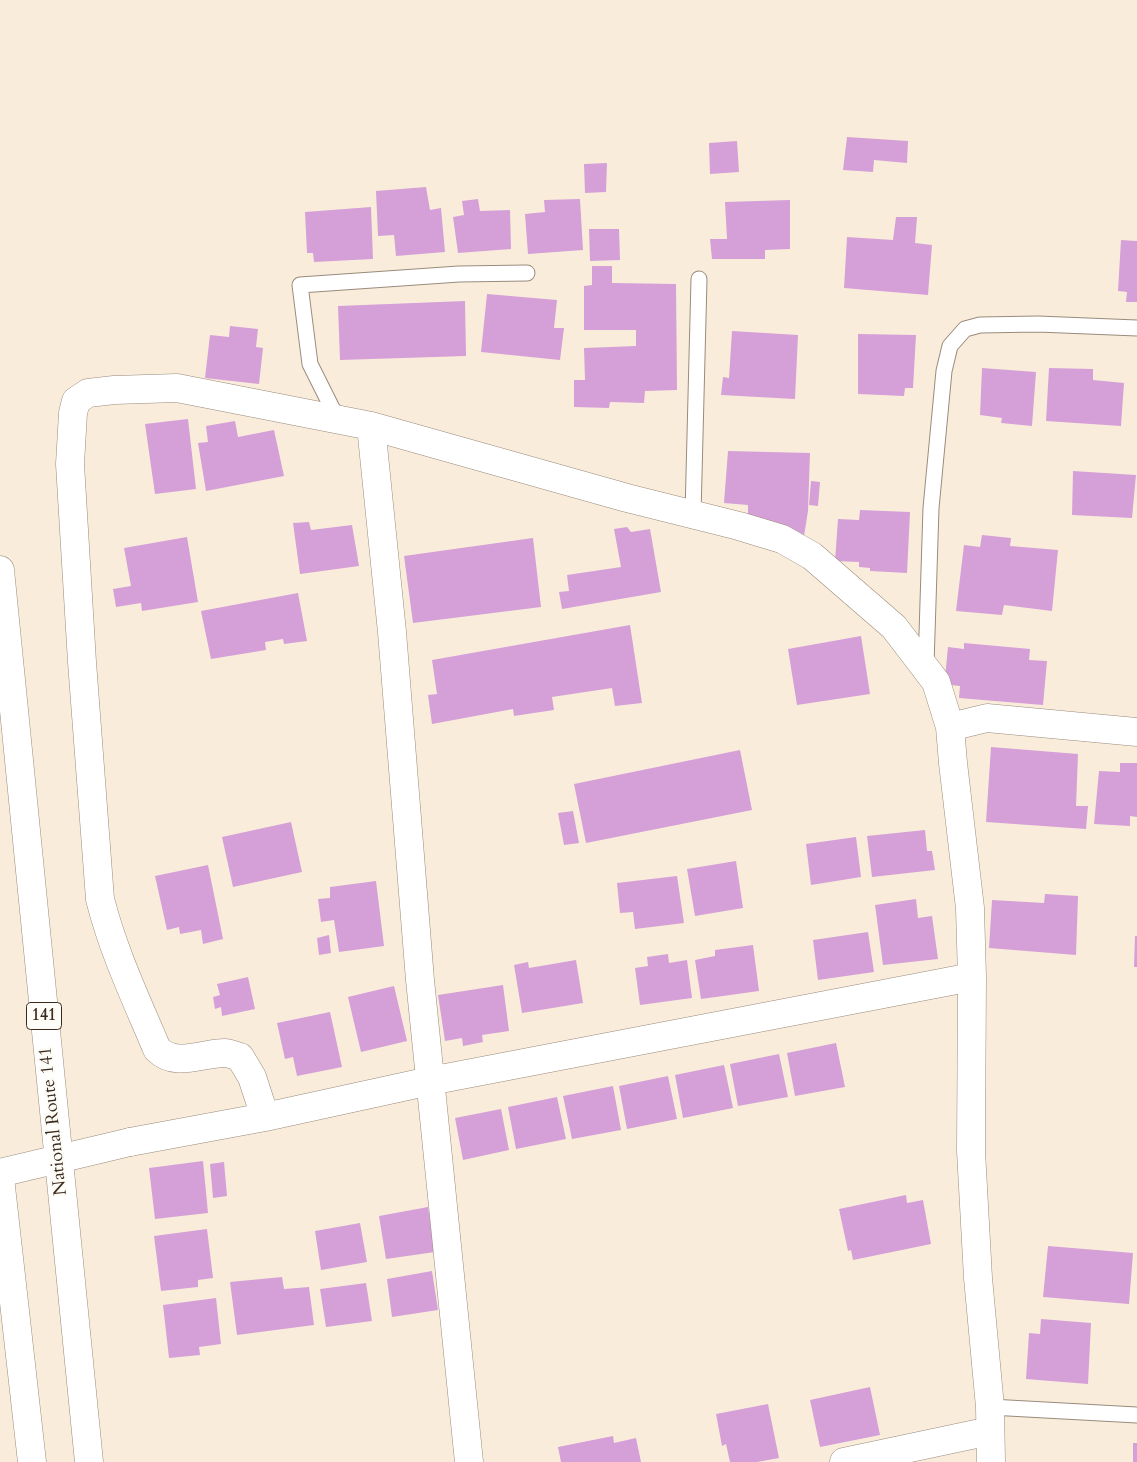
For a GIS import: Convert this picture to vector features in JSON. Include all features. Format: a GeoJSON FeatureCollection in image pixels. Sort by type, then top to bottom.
{"type":"FeatureCollection","features":[{"type":"Feature","properties":{"kind":"main road"},"geometry":{"type":"LineString","coordinates":[[265,1117],[252,1077],[240,1057],[226,1053],[176,1059],[164,1056],[157,1048],[108,931],[100,899],[70,464],[73,413],[76,401],[88,393],[114,390],[177,388],[371,426],[627,498],[739,526],[782,539],[812,556],[894,626],[926,666],[936,682],[950,727],[970,908],[972,977],[971,1151],[978,1278],[990,1419],[991,1462]]}},
{"type":"Feature","properties":{"kind":"main road"},"geometry":{"type":"LineString","coordinates":[[371,426],[392,632],[420,980],[469,1462]]}},
{"type":"Feature","properties":{"kind":"main road","name":"National Route 141"},"geometry":{"type":"LineString","coordinates":[[0,570],[89,1462]]}},
{"type":"Feature","properties":{"kind":"main road"},"geometry":{"type":"LineString","coordinates":[[950,727],[987,718],[1137,732]]}},
{"type":"Feature","properties":{"kind":"main road"},"geometry":{"type":"LineString","coordinates":[[0,1173],[130,1142],[265,1117],[430,1081],[972,977]]}},
{"type":"Feature","properties":{"kind":"main road"},"geometry":{"type":"LineString","coordinates":[[0,1178],[32,1462]]}},
{"type":"Feature","properties":{"kind":"main road"},"geometry":{"type":"LineString","coordinates":[[844,1462],[990,1419]]}},
{"type":"Feature","properties":{"kind":"lane"},"geometry":{"type":"LineString","coordinates":[[338,420],[310,364],[300,284],[459,274],[527,273]]}},
{"type":"Feature","properties":{"kind":"lane"},"geometry":{"type":"LineString","coordinates":[[693,514],[699,278]]}},
{"type":"Feature","properties":{"kind":"lane"},"geometry":{"type":"LineString","coordinates":[[926,666],[931,508],[944,371],[950,346],[965,329],[980,325],[1038,324],[1137,328]]}},
{"type":"Feature","properties":{"kind":"lane"},"geometry":{"type":"LineString","coordinates":[[990,1419],[1137,1415]]}},
{"type":"Feature","properties":{"kind":"building"},"geometry":{"type":"Polygon","coordinates":[[[847,137],[908,141],[907,163],[874,160],[873,172],[843,170],[847,137]]]}},
{"type":"Feature","properties":{"kind":"building"},"geometry":{"type":"Polygon","coordinates":[[[737,141],[739,172],[710,174],[709,143],[737,141]]]}},
{"type":"Feature","properties":{"kind":"building"},"geometry":{"type":"Polygon","coordinates":[[[607,163],[606,192],[585,193],[584,164],[607,163]]]}},
{"type":"Feature","properties":{"kind":"building"},"geometry":{"type":"Polygon","coordinates":[[[426,187],[430,210],[441,208],[445,252],[396,256],[394,235],[378,236],[376,191],[426,187]]]}},
{"type":"Feature","properties":{"kind":"building"},"geometry":{"type":"Polygon","coordinates":[[[478,199],[480,211],[510,210],[511,249],[458,253],[453,217],[464,215],[462,201],[478,199]]]}},
{"type":"Feature","properties":{"kind":"building"},"geometry":{"type":"Polygon","coordinates":[[[580,199],[583,250],[528,254],[525,214],[545,212],[544,200],[580,199]]]}},
{"type":"Feature","properties":{"kind":"building"},"geometry":{"type":"Polygon","coordinates":[[[790,200],[790,249],[765,250],[765,259],[712,259],[710,239],[727,239],[725,202],[790,200]]]}},
{"type":"Feature","properties":{"kind":"building"},"geometry":{"type":"Polygon","coordinates":[[[371,207],[373,259],[314,262],[313,253],[307,253],[305,212],[371,207]]]}},
{"type":"Feature","properties":{"kind":"building"},"geometry":{"type":"Polygon","coordinates":[[[896,217],[917,217],[915,243],[932,245],[928,295],[844,288],[847,237],[893,240],[896,217]]]}},
{"type":"Feature","properties":{"kind":"building"},"geometry":{"type":"Polygon","coordinates":[[[589,229],[619,229],[620,260],[590,261],[589,229]]]}},
{"type":"Feature","properties":{"kind":"building"},"geometry":{"type":"Polygon","coordinates":[[[1121,240],[1137,241],[1137,302],[1126,302],[1127,292],[1118,291],[1121,240]]]}},
{"type":"Feature","properties":{"kind":"building"},"geometry":{"type":"Polygon","coordinates":[[[592,266],[612,266],[612,283],[676,284],[677,390],[645,391],[644,403],[610,402],[609,408],[574,407],[574,380],[585,380],[584,348],[636,346],[636,330],[584,330],[584,286],[592,285],[592,266]]]}},
{"type":"Feature","properties":{"kind":"building"},"geometry":{"type":"Polygon","coordinates":[[[487,294],[557,300],[554,328],[564,328],[560,360],[481,352],[487,294]]]}},
{"type":"Feature","properties":{"kind":"building"},"geometry":{"type":"Polygon","coordinates":[[[465,301],[466,356],[340,360],[338,306],[465,301]]]}},
{"type":"Feature","properties":{"kind":"building"},"geometry":{"type":"Polygon","coordinates":[[[230,326],[258,329],[256,347],[263,348],[259,384],[205,378],[210,335],[229,337],[230,326]]]}},
{"type":"Feature","properties":{"kind":"building"},"geometry":{"type":"Polygon","coordinates":[[[732,331],[798,335],[795,399],[721,395],[723,377],[729,378],[732,331]]]}},
{"type":"Feature","properties":{"kind":"building"},"geometry":{"type":"Polygon","coordinates":[[[858,334],[916,335],[913,388],[905,388],[904,396],[858,394],[858,334]]]}},
{"type":"Feature","properties":{"kind":"building"},"geometry":{"type":"Polygon","coordinates":[[[982,368],[1036,372],[1032,426],[1001,423],[1002,418],[980,415],[982,368]]]}},
{"type":"Feature","properties":{"kind":"building"},"geometry":{"type":"Polygon","coordinates":[[[1049,368],[1093,369],[1093,380],[1124,383],[1121,426],[1046,421],[1049,368]]]}},
{"type":"Feature","properties":{"kind":"building"},"geometry":{"type":"Polygon","coordinates":[[[188,419],[196,489],[155,494],[145,424],[188,419]]]}},
{"type":"Feature","properties":{"kind":"building"},"geometry":{"type":"Polygon","coordinates":[[[235,421],[238,437],[274,430],[284,476],[206,491],[198,443],[208,442],[206,426],[235,421]]]}},
{"type":"Feature","properties":{"kind":"building"},"geometry":{"type":"Polygon","coordinates":[[[728,451],[810,453],[808,511],[804,536],[748,518],[748,505],[724,503],[728,451]]]}},
{"type":"Feature","properties":{"kind":"building"},"geometry":{"type":"Polygon","coordinates":[[[1073,471],[1136,475],[1132,518],[1072,515],[1073,471]]]}},
{"type":"Feature","properties":{"kind":"building"},"geometry":{"type":"Polygon","coordinates":[[[811,481],[820,482],[818,506],[809,505],[811,481]]]}},
{"type":"Feature","properties":{"kind":"building"},"geometry":{"type":"Polygon","coordinates":[[[860,510],[910,512],[907,573],[870,571],[870,568],[859,567],[859,562],[835,561],[838,519],[859,520],[860,510]]]}},
{"type":"Feature","properties":{"kind":"building"},"geometry":{"type":"Polygon","coordinates":[[[309,522],[311,530],[352,525],[359,566],[300,574],[293,523],[309,522]]]}},
{"type":"Feature","properties":{"kind":"building"},"geometry":{"type":"Polygon","coordinates":[[[627,527],[631,532],[650,529],[661,592],[562,609],[559,592],[569,591],[567,575],[621,567],[614,529],[627,527]]]}},
{"type":"Feature","properties":{"kind":"building"},"geometry":{"type":"Polygon","coordinates":[[[982,535],[1011,538],[1010,546],[1058,550],[1052,611],[1004,605],[1002,615],[956,611],[964,545],[980,547],[982,535]]]}},
{"type":"Feature","properties":{"kind":"building"},"geometry":{"type":"Polygon","coordinates":[[[187,537],[198,602],[142,611],[141,603],[116,607],[113,589],[131,586],[124,548],[187,537]]]}},
{"type":"Feature","properties":{"kind":"building"},"geometry":{"type":"Polygon","coordinates":[[[533,538],[541,607],[413,623],[404,556],[533,538]]]}},
{"type":"Feature","properties":{"kind":"building"},"geometry":{"type":"Polygon","coordinates":[[[298,593],[307,641],[284,644],[283,639],[265,642],[266,650],[211,659],[201,611],[298,593]]]}},
{"type":"Feature","properties":{"kind":"building"},"geometry":{"type":"Polygon","coordinates":[[[630,625],[642,703],[615,706],[612,688],[552,697],[554,710],[514,716],[513,709],[432,724],[428,695],[437,694],[432,660],[630,625]]]}},
{"type":"Feature","properties":{"kind":"building"},"geometry":{"type":"Polygon","coordinates":[[[861,636],[870,694],[797,705],[788,649],[861,636]]]}},
{"type":"Feature","properties":{"kind":"building"},"geometry":{"type":"Polygon","coordinates":[[[964,643],[1030,649],[1029,660],[1047,661],[1043,705],[959,698],[960,686],[950,685],[945,678],[948,647],[964,649],[964,643]]]}},
{"type":"Feature","properties":{"kind":"building"},"geometry":{"type":"Polygon","coordinates":[[[991,747],[1078,754],[1076,806],[1088,806],[1086,829],[986,822],[991,747]]]}},
{"type":"Feature","properties":{"kind":"building"},"geometry":{"type":"Polygon","coordinates":[[[740,750],[752,810],[586,843],[574,784],[740,750]]]}},
{"type":"Feature","properties":{"kind":"building"},"geometry":{"type":"Polygon","coordinates":[[[1120,763],[1137,763],[1137,817],[1130,816],[1130,826],[1094,824],[1099,771],[1120,772],[1120,763]]]}},
{"type":"Feature","properties":{"kind":"building"},"geometry":{"type":"Polygon","coordinates":[[[573,811],[579,843],[564,845],[558,813],[573,811]]]}},
{"type":"Feature","properties":{"kind":"building"},"geometry":{"type":"Polygon","coordinates":[[[291,822],[302,872],[233,887],[222,837],[291,822]]]}},
{"type":"Feature","properties":{"kind":"building"},"geometry":{"type":"Polygon","coordinates":[[[925,830],[927,851],[932,851],[935,870],[872,877],[867,836],[925,830]]]}},
{"type":"Feature","properties":{"kind":"building"},"geometry":{"type":"Polygon","coordinates":[[[856,837],[861,877],[811,885],[806,844],[856,837]]]}},
{"type":"Feature","properties":{"kind":"building"},"geometry":{"type":"Polygon","coordinates":[[[736,861],[743,908],[695,916],[687,869],[736,861]]]}},
{"type":"Feature","properties":{"kind":"building"},"geometry":{"type":"Polygon","coordinates":[[[208,865],[223,939],[203,944],[201,930],[180,934],[179,927],[167,930],[155,876],[208,865]]]}},
{"type":"Feature","properties":{"kind":"building"},"geometry":{"type":"Polygon","coordinates":[[[677,876],[684,923],[635,929],[633,912],[620,913],[617,883],[677,876]]]}},
{"type":"Feature","properties":{"kind":"building"},"geometry":{"type":"Polygon","coordinates":[[[376,881],[384,946],[339,952],[334,920],[321,922],[318,899],[330,898],[330,887],[376,881]]]}},
{"type":"Feature","properties":{"kind":"building"},"geometry":{"type":"Polygon","coordinates":[[[1045,894],[1078,896],[1076,955],[989,948],[992,900],[1044,903],[1045,894]]]}},
{"type":"Feature","properties":{"kind":"building"},"geometry":{"type":"Polygon","coordinates":[[[916,899],[918,918],[932,916],[938,959],[883,965],[875,905],[916,899]]]}},
{"type":"Feature","properties":{"kind":"building"},"geometry":{"type":"Polygon","coordinates":[[[868,932],[874,972],[818,980],[813,940],[868,932]]]}},
{"type":"Feature","properties":{"kind":"building"},"geometry":{"type":"Polygon","coordinates":[[[329,935],[331,953],[319,955],[317,938],[329,935]]]}},
{"type":"Feature","properties":{"kind":"building"},"geometry":{"type":"Polygon","coordinates":[[[1135,936],[1137,936],[1137,967],[1134,967],[1135,936]]]}},
{"type":"Feature","properties":{"kind":"building"},"geometry":{"type":"Polygon","coordinates":[[[753,945],[759,991],[701,999],[695,960],[715,956],[715,950],[753,945]]]}},
{"type":"Feature","properties":{"kind":"building"},"geometry":{"type":"Polygon","coordinates":[[[668,954],[669,963],[687,960],[692,998],[640,1005],[635,968],[648,966],[647,957],[668,954]]]}},
{"type":"Feature","properties":{"kind":"building"},"geometry":{"type":"Polygon","coordinates":[[[576,960],[583,1003],[522,1013],[514,965],[528,962],[529,968],[576,960]]]}},
{"type":"Feature","properties":{"kind":"building"},"geometry":{"type":"Polygon","coordinates":[[[248,977],[255,1009],[222,1016],[221,1007],[215,1009],[213,997],[220,995],[217,984],[248,977]]]}},
{"type":"Feature","properties":{"kind":"building"},"geometry":{"type":"Polygon","coordinates":[[[503,985],[509,1031],[482,1035],[483,1042],[463,1046],[462,1038],[445,1041],[438,995],[503,985]]]}},
{"type":"Feature","properties":{"kind":"building"},"geometry":{"type":"Polygon","coordinates":[[[394,986],[407,1041],[361,1052],[348,997],[394,986]]]}},
{"type":"Feature","properties":{"kind":"building"},"geometry":{"type":"Polygon","coordinates":[[[330,1012],[342,1067],[297,1076],[293,1057],[285,1059],[277,1023],[330,1012]]]}},
{"type":"Feature","properties":{"kind":"building"},"geometry":{"type":"Polygon","coordinates":[[[836,1043],[845,1087],[795,1096],[787,1053],[836,1043]]]}},
{"type":"Feature","properties":{"kind":"building"},"geometry":{"type":"Polygon","coordinates":[[[779,1054],[788,1097],[738,1106],[730,1064],[779,1054]]]}},
{"type":"Feature","properties":{"kind":"building"},"geometry":{"type":"Polygon","coordinates":[[[724,1065],[733,1108],[683,1118],[675,1075],[724,1065]]]}},
{"type":"Feature","properties":{"kind":"building"},"geometry":{"type":"Polygon","coordinates":[[[668,1076],[677,1119],[627,1129],[619,1086],[668,1076]]]}},
{"type":"Feature","properties":{"kind":"building"},"geometry":{"type":"Polygon","coordinates":[[[613,1086],[621,1130],[572,1139],[563,1096],[613,1086]]]}},
{"type":"Feature","properties":{"kind":"building"},"geometry":{"type":"Polygon","coordinates":[[[557,1097],[566,1139],[516,1149],[508,1107],[557,1097]]]}},
{"type":"Feature","properties":{"kind":"building"},"geometry":{"type":"Polygon","coordinates":[[[501,1109],[509,1150],[463,1160],[455,1118],[501,1109]]]}},
{"type":"Feature","properties":{"kind":"building"},"geometry":{"type":"Polygon","coordinates":[[[203,1161],[208,1213],[155,1219],[149,1168],[203,1161]]]}},
{"type":"Feature","properties":{"kind":"building"},"geometry":{"type":"Polygon","coordinates":[[[224,1162],[227,1196],[213,1198],[210,1164],[224,1162]]]}},
{"type":"Feature","properties":{"kind":"building"},"geometry":{"type":"Polygon","coordinates":[[[906,1195],[907,1203],[923,1200],[931,1244],[853,1260],[851,1250],[848,1251],[839,1209],[906,1195]]]}},
{"type":"Feature","properties":{"kind":"building"},"geometry":{"type":"Polygon","coordinates":[[[428,1207],[435,1252],[386,1259],[379,1216],[428,1207]]]}},
{"type":"Feature","properties":{"kind":"building"},"geometry":{"type":"Polygon","coordinates":[[[360,1223],[367,1262],[321,1270],[315,1231],[360,1223]]]}},
{"type":"Feature","properties":{"kind":"building"},"geometry":{"type":"Polygon","coordinates":[[[207,1229],[213,1278],[198,1280],[198,1287],[161,1291],[154,1236],[207,1229]]]}},
{"type":"Feature","properties":{"kind":"building"},"geometry":{"type":"Polygon","coordinates":[[[1048,1246],[1133,1253],[1129,1304],[1043,1297],[1048,1246]]]}},
{"type":"Feature","properties":{"kind":"building"},"geometry":{"type":"Polygon","coordinates":[[[432,1271],[438,1310],[392,1317],[387,1279],[432,1271]]]}},
{"type":"Feature","properties":{"kind":"building"},"geometry":{"type":"Polygon","coordinates":[[[282,1277],[284,1289],[309,1287],[314,1325],[237,1335],[230,1282],[282,1277]]]}},
{"type":"Feature","properties":{"kind":"building"},"geometry":{"type":"Polygon","coordinates":[[[366,1283],[372,1321],[326,1327],[320,1289],[366,1283]]]}},
{"type":"Feature","properties":{"kind":"building"},"geometry":{"type":"Polygon","coordinates":[[[216,1298],[221,1344],[199,1347],[200,1355],[169,1358],[163,1305],[216,1298]]]}},
{"type":"Feature","properties":{"kind":"building"},"geometry":{"type":"Polygon","coordinates":[[[1041,1319],[1091,1323],[1088,1384],[1026,1379],[1029,1333],[1040,1334],[1041,1319]]]}},
{"type":"Feature","properties":{"kind":"building"},"geometry":{"type":"Polygon","coordinates":[[[870,1387],[880,1435],[820,1447],[810,1400],[870,1387]]]}},
{"type":"Feature","properties":{"kind":"building"},"geometry":{"type":"Polygon","coordinates":[[[768,1404],[779,1458],[757,1462],[730,1462],[726,1444],[722,1446],[716,1414],[768,1404]]]}},
{"type":"Feature","properties":{"kind":"building"},"geometry":{"type":"Polygon","coordinates":[[[613,1436],[614,1443],[636,1438],[641,1462],[561,1462],[558,1447],[613,1436]]]}},
{"type":"Feature","properties":{"kind":"building"},"geometry":{"type":"Polygon","coordinates":[[[1133,1443],[1137,1443],[1137,1462],[1133,1462],[1133,1443]]]}}]}
